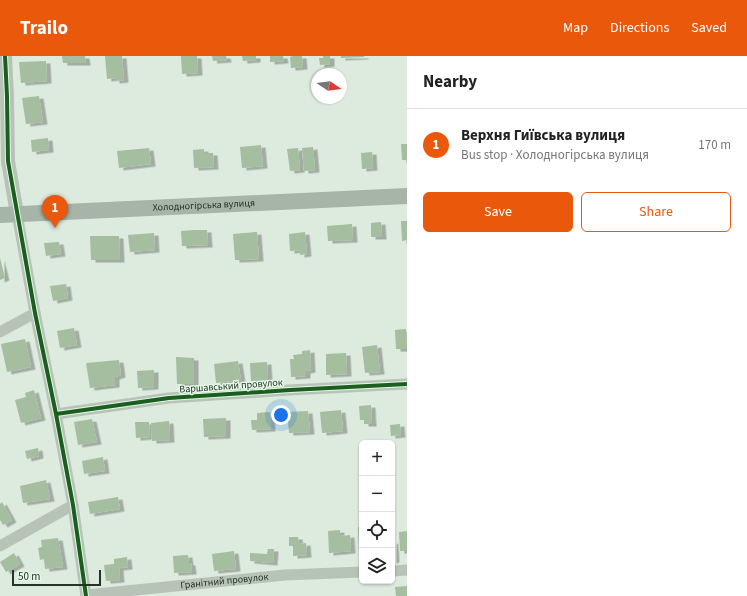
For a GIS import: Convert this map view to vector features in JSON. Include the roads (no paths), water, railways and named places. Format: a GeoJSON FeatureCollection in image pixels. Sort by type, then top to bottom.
{"type":"FeatureCollection","features":[{"type":"Feature","properties":{"kind":"main road","name":"Холодногірська вулиця"},"geometry":{"type":"LineString","coordinates":[[0,215],[407,196]]}},
{"type":"Feature","properties":{"kind":"street"},"geometry":{"type":"LineString","coordinates":[[5,56],[8,161],[35,313],[73,506],[86,596]]}},
{"type":"Feature","properties":{"kind":"street"},"geometry":{"type":"LineString","coordinates":[[0,332],[35,313]]}},
{"type":"Feature","properties":{"kind":"street","name":"Варшавський провулок"},"geometry":{"type":"LineString","coordinates":[[56,414],[169,398],[407,384]]}},
{"type":"Feature","properties":{"kind":"street"},"geometry":{"type":"LineString","coordinates":[[0,546],[73,506]]}},
{"type":"Feature","properties":{"kind":"street"},"geometry":{"type":"LineString","coordinates":[[395,571],[407,570]]}},
{"type":"Feature","properties":{"kind":"street","name":"Гранітний провулок"},"geometry":{"type":"LineString","coordinates":[[86,596],[285,575],[359,572]]}},
{"type":"Feature","properties":{"kind":"place","name":"Верхня Гиївська вулиця"},"geometry":{"type":"Point","coordinates":[55,228]}}]}
